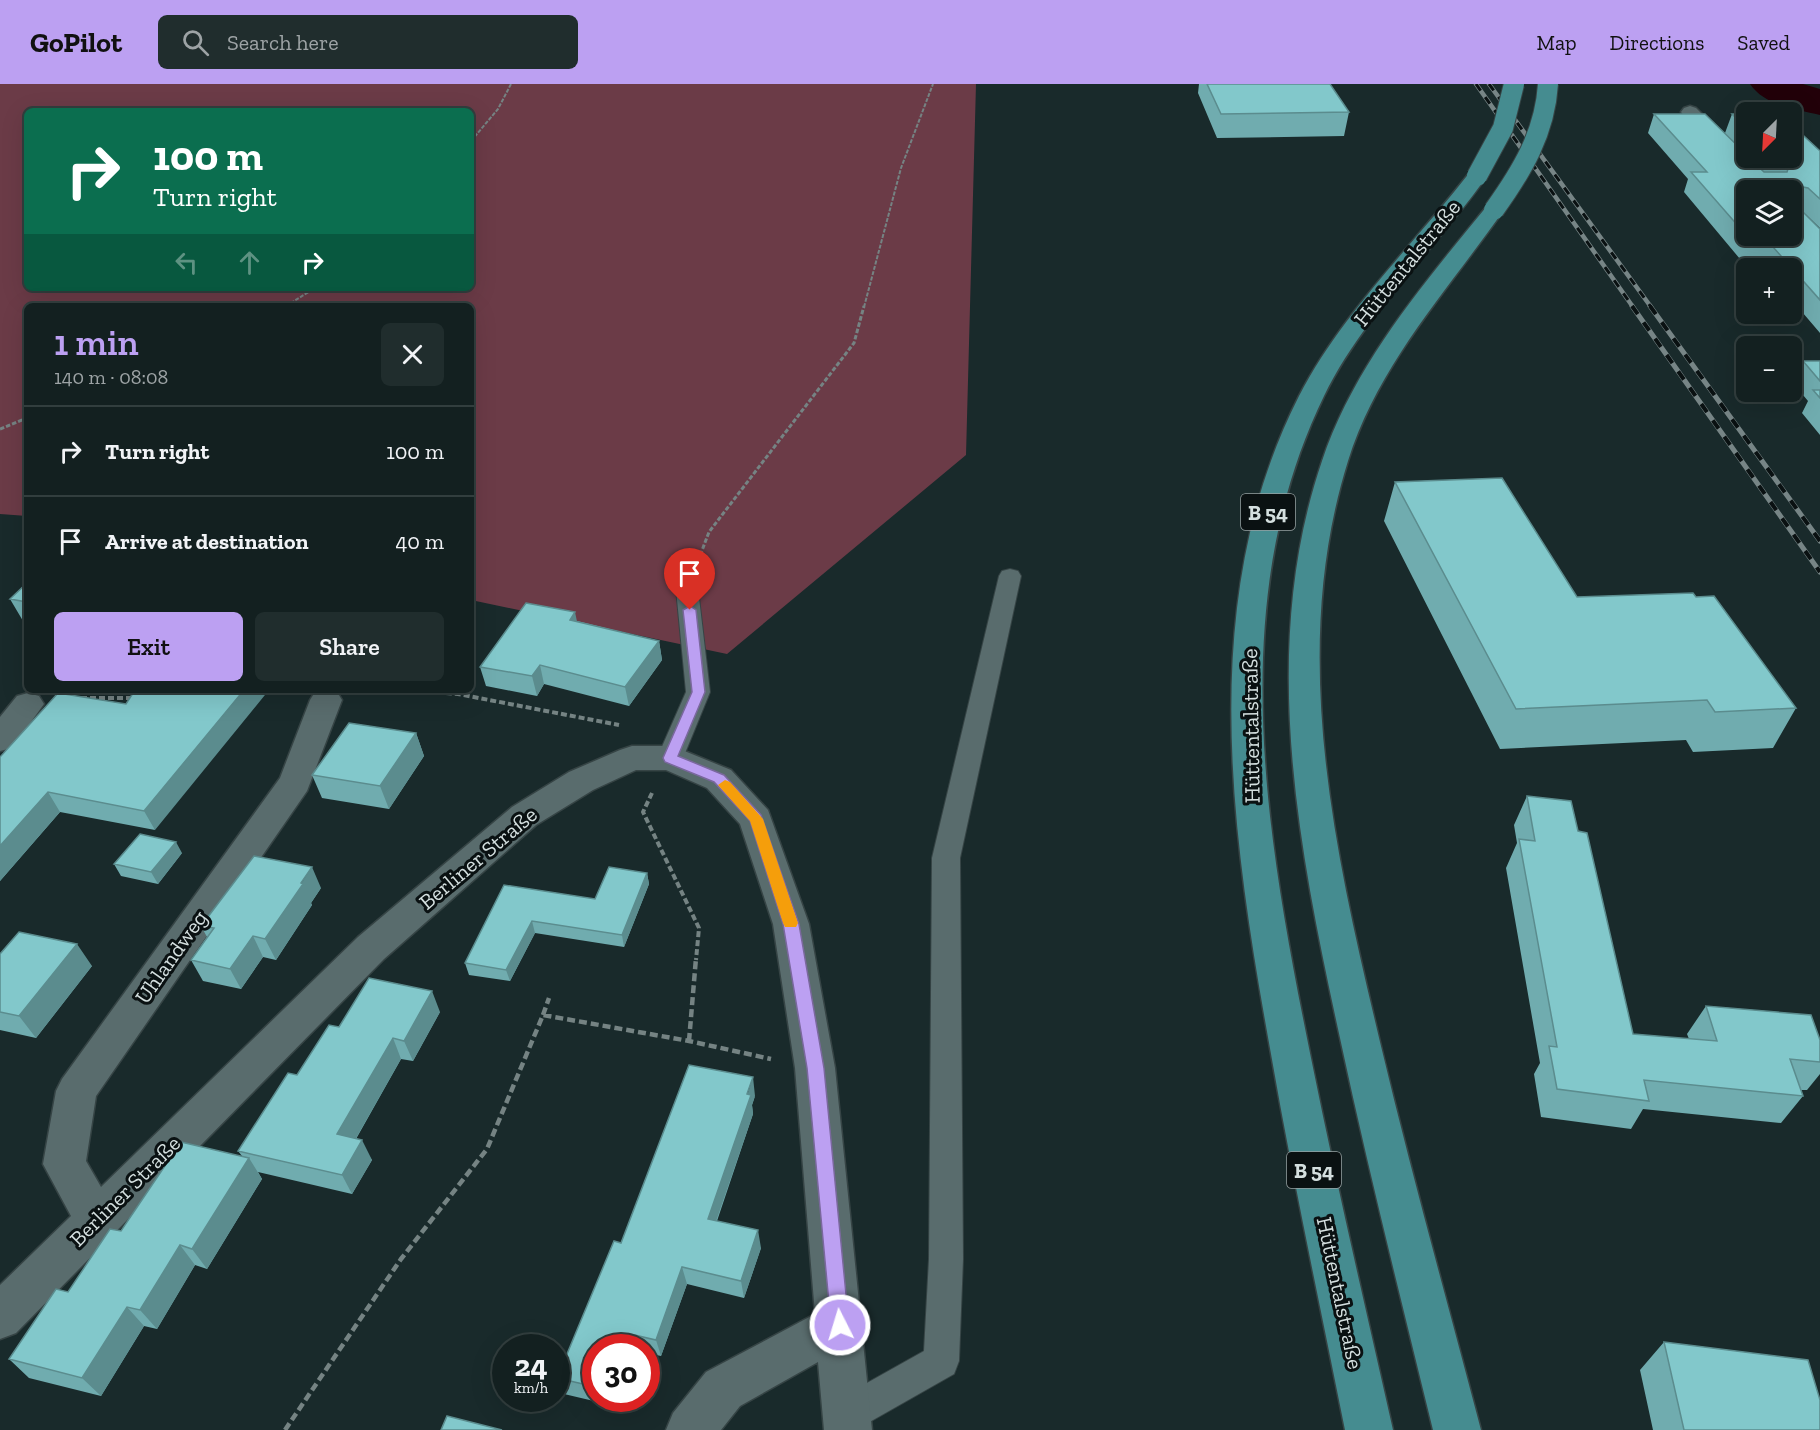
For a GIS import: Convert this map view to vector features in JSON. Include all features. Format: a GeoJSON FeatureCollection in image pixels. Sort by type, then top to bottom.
{"type":"FeatureCollection","features":[{"type":"Feature","properties":{"kind":"highway","name":"Hüttentalstraße"},"geometry":{"type":"LineString","coordinates":[[1369,1430],[1300,1106],[1264,910],[1251,808],[1246,702],[1252,589],[1265,521],[1285,454],[1312,395],[1376,297],[1458,202],[1477,176],[1503,128],[1514,84]]}},
{"type":"Feature","properties":{"kind":"highway","name":"Hüttentalstraße"},"geometry":{"type":"LineString","coordinates":[[1457,1430],[1373,1103],[1331,916],[1315,815],[1304,707],[1306,595],[1316,529],[1335,462],[1357,406],[1387,353],[1418,307],[1494,210],[1526,164],[1539,134],[1548,98],[1548,84]]}},
{"type":"Feature","properties":{"kind":"street"},"geometry":{"type":"LineString","coordinates":[[1690,112],[1758,180]]}},
{"type":"Feature","properties":{"kind":"street","name":"Uhlandweg"},"geometry":{"type":"LineString","coordinates":[[96,1219],[64,1164],[76,1090],[295,782],[326,700]]}},
{"type":"Feature","properties":{"kind":"street"},"geometry":{"type":"LineString","coordinates":[[0,740],[28,704]]}},
{"type":"Feature","properties":{"kind":"street","name":"Berliner Straße"},"geometry":{"type":"LineString","coordinates":[[0,1317],[371,948],[524,816],[582,781],[632,758],[676,747],[719,779],[756,819],[791,924],[815,1068],[847,1422]]}},
{"type":"Feature","properties":{"kind":"street"},"geometry":{"type":"LineString","coordinates":[[690,1430],[723,1389],[840,1325]]}},
{"type":"Feature","properties":{"kind":"lane"},"geometry":{"type":"LineString","coordinates":[[847,1422],[941,1361],[946,1259],[946,858],[1010,576]]}},
{"type":"Feature","properties":{"kind":"lane"},"geometry":{"type":"LineString","coordinates":[[676,747],[698,692],[687,590]]}},
{"type":"Feature","properties":{"kind":"path"},"geometry":{"type":"LineString","coordinates":[[474,137],[498,109],[511,84]]}},
{"type":"Feature","properties":{"kind":"path"},"geometry":{"type":"LineString","coordinates":[[709,532],[854,343],[901,168],[933,84]]}},
{"type":"Feature","properties":{"kind":"path"},"geometry":{"type":"LineString","coordinates":[[291,303],[310,291]]}},
{"type":"Feature","properties":{"kind":"path"},"geometry":{"type":"LineString","coordinates":[[0,429],[24,419]]}},
{"type":"Feature","properties":{"kind":"path"},"geometry":{"type":"LineString","coordinates":[[446,693],[676,747],[643,812],[699,928],[689,1041]]}},
{"type":"Feature","properties":{"kind":"path"},"geometry":{"type":"LineString","coordinates":[[80,698],[143,698]]}},
{"type":"Feature","properties":{"kind":"path"},"geometry":{"type":"LineString","coordinates":[[285,1430],[401,1259],[487,1149],[549,998]]}},
{"type":"Feature","properties":{"kind":"path"},"geometry":{"type":"LineString","coordinates":[[543,1015],[689,1041],[815,1068]]}},
{"type":"Feature","properties":{"kind":"shaded area"},"geometry":{"type":"Polygon","coordinates":[[[0,84],[976,84],[966,455],[727,654],[474,601],[474,303],[24,303],[24,516],[0,514],[0,84]]]}},
{"type":"Feature","properties":{"kind":"building"},"geometry":{"type":"Polygon","coordinates":[[[1207,84],[1330,84],[1349,112],[1221,114],[1207,84]]]}},
{"type":"Feature","properties":{"kind":"building"},"geometry":{"type":"Polygon","coordinates":[[[1654,114],[1705,114],[1736,144],[1736,168],[1760,168],[1764,172],[1787,172],[1787,168],[1802,168],[1802,134],[1820,151],[1820,199],[1808,188],[1802,187],[1802,180],[1736,180],[1736,224],[1691,172],[1707,172],[1654,114]]]}},
{"type":"Feature","properties":{"kind":"building"},"geometry":{"type":"Polygon","coordinates":[[[1802,211],[1820,229],[1820,300],[1802,280],[1802,258],[1783,258],[1772,246],[1802,246],[1802,211]]]}},
{"type":"Feature","properties":{"kind":"building"},"geometry":{"type":"Polygon","coordinates":[[[1803,361],[1820,361],[1820,381],[1803,361]]]}},
{"type":"Feature","properties":{"kind":"building"},"geometry":{"type":"Polygon","coordinates":[[[1813,390],[1820,390],[1820,398],[1813,390]]]}},
{"type":"Feature","properties":{"kind":"building"},"geometry":{"type":"Polygon","coordinates":[[[1502,478],[1577,597],[1693,593],[1696,597],[1714,596],[1796,708],[1715,712],[1707,700],[1516,709],[1395,482],[1502,478]]]}},
{"type":"Feature","properties":{"kind":"building"},"geometry":{"type":"Polygon","coordinates":[[[24,586],[24,601],[10,599],[24,586]]]}},
{"type":"Feature","properties":{"kind":"building"},"geometry":{"type":"Polygon","coordinates":[[[526,603],[575,612],[570,620],[659,641],[625,687],[540,665],[532,676],[480,667],[526,603]]]}},
{"type":"Feature","properties":{"kind":"building"},"geometry":{"type":"Polygon","coordinates":[[[58,693],[126,704],[133,693],[242,693],[144,811],[48,792],[0,846],[0,757],[58,693]]]}},
{"type":"Feature","properties":{"kind":"building"},"geometry":{"type":"Polygon","coordinates":[[[349,723],[416,733],[380,786],[312,775],[349,723]]]}},
{"type":"Feature","properties":{"kind":"building"},"geometry":{"type":"Polygon","coordinates":[[[1527,796],[1571,801],[1578,831],[1587,833],[1633,1034],[1717,1041],[1706,1006],[1811,1015],[1820,1040],[1820,1062],[1790,1059],[1803,1096],[1644,1080],[1649,1101],[1557,1089],[1549,1046],[1557,1047],[1519,839],[1535,841],[1527,796]]]}},
{"type":"Feature","properties":{"kind":"building"},"geometry":{"type":"Polygon","coordinates":[[[140,834],[176,842],[151,872],[114,864],[140,834]]]}},
{"type":"Feature","properties":{"kind":"building"},"geometry":{"type":"Polygon","coordinates":[[[254,856],[312,867],[265,939],[253,936],[230,969],[191,960],[214,928],[201,926],[254,856]]]}},
{"type":"Feature","properties":{"kind":"building"},"geometry":{"type":"Polygon","coordinates":[[[609,867],[647,873],[622,935],[532,921],[506,970],[465,963],[504,885],[595,899],[609,867]]]}},
{"type":"Feature","properties":{"kind":"building"},"geometry":{"type":"Polygon","coordinates":[[[19,932],[77,944],[19,1016],[0,1012],[0,954],[19,932]]]}},
{"type":"Feature","properties":{"kind":"building"},"geometry":{"type":"Polygon","coordinates":[[[369,978],[432,991],[404,1041],[393,1038],[337,1134],[362,1140],[342,1175],[238,1151],[288,1073],[297,1075],[329,1025],[339,1027],[369,978]]]}},
{"type":"Feature","properties":{"kind":"building"},"geometry":{"type":"Polygon","coordinates":[[[689,1065],[753,1077],[747,1094],[751,1095],[708,1219],[758,1230],[741,1281],[682,1267],[658,1334],[582,1334],[582,1384],[570,1381],[570,1347],[614,1241],[621,1243],[689,1065]]]}},
{"type":"Feature","properties":{"kind":"building"},"geometry":{"type":"Polygon","coordinates":[[[181,1142],[249,1158],[192,1249],[180,1245],[140,1310],[127,1307],[82,1378],[9,1359],[56,1289],[68,1292],[110,1229],[121,1231],[181,1142]]]}},
{"type":"Feature","properties":{"kind":"building"},"geometry":{"type":"Polygon","coordinates":[[[1664,1342],[1808,1360],[1820,1400],[1820,1430],[1684,1430],[1664,1342]]]}},
{"type":"Feature","properties":{"kind":"building"},"geometry":{"type":"Polygon","coordinates":[[[447,1416],[502,1430],[441,1430],[447,1416]]]}},
{"type":"Feature","properties":{"kind":"waterway"},"geometry":{"type":"LineString","coordinates":[[1771,84],[1792,95],[1820,102]]}},
{"type":"Feature","properties":{"kind":"railway"},"geometry":{"type":"LineString","coordinates":[[1476,84],[1633,307]]}},
{"type":"Feature","properties":{"kind":"railway"},"geometry":{"type":"LineString","coordinates":[[1489,84],[1651,307]]}},
{"type":"Feature","properties":{"kind":"railway"},"geometry":{"type":"LineString","coordinates":[[1632,306],[1820,572]]}},
{"type":"Feature","properties":{"kind":"railway"},"geometry":{"type":"LineString","coordinates":[[1650,306],[1820,541]]}},
{"type":"Feature","properties":{"kind":"slow traffic"},"geometry":{"type":"LineString","coordinates":[[725,785],[756,819],[791,923]]}},
{"type":"Feature","properties":{"kind":"route"},"geometry":{"type":"LineString","coordinates":[[690,610],[698,692],[670,758],[719,779],[756,819],[791,924],[815,1068],[840,1325]]}}]}
